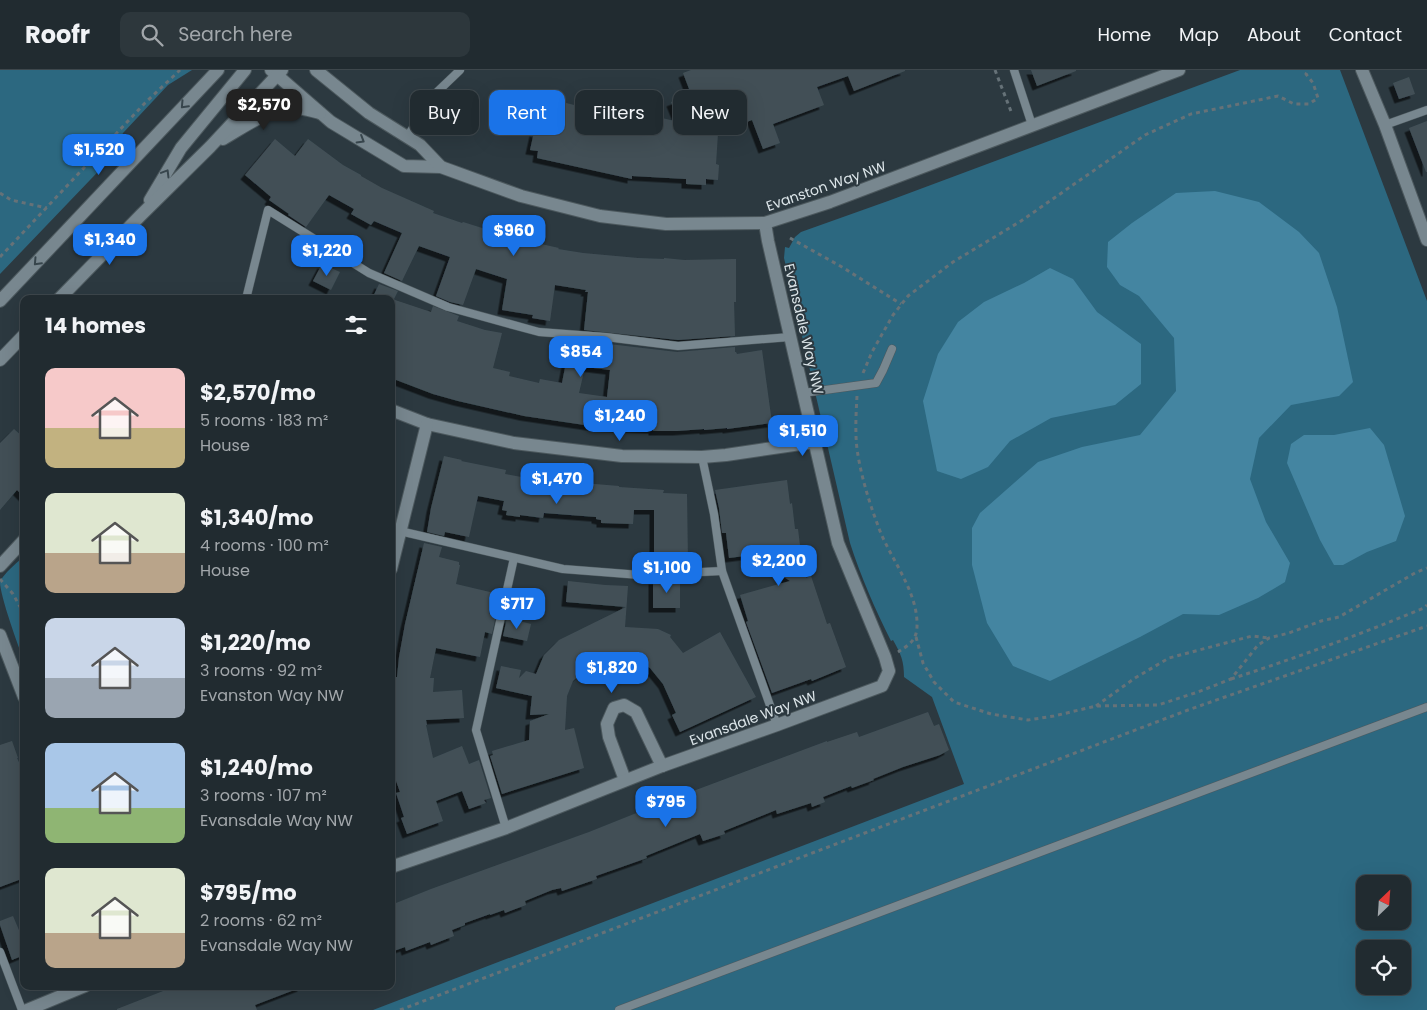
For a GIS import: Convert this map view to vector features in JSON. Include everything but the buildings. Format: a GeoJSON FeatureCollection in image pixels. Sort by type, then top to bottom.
{"type":"FeatureCollection","features":[{"type":"Feature","properties":{"kind":"street"},"geometry":{"type":"LineString","coordinates":[[0,300],[218,70]]}},
{"type":"Feature","properties":{"kind":"street"},"geometry":{"type":"LineString","coordinates":[[140,215],[181,148],[245,70]]}},
{"type":"Feature","properties":{"kind":"street","name":"Evanston Way NW"},"geometry":{"type":"LineString","coordinates":[[316,70],[369,112],[420,146],[441,167]]}},
{"type":"Feature","properties":{"kind":"street","name":"Evanston Way NW"},"geometry":{"type":"LineString","coordinates":[[276,71],[331,122],[404,166],[441,167],[521,196],[600,216],[666,224],[765,223],[830,202],[1179,70]]}},
{"type":"Feature","properties":{"kind":"street"},"geometry":{"type":"LineString","coordinates":[[1362,70],[1385,125],[1426,237]]}},
{"type":"Feature","properties":{"kind":"street"},"geometry":{"type":"LineString","coordinates":[[63,295],[140,215],[210,147],[276,71]]}},
{"type":"Feature","properties":{"kind":"street"},"geometry":{"type":"LineString","coordinates":[[210,147],[256,119],[280,110],[296,108],[320,113]]}},
{"type":"Feature","properties":{"kind":"street","name":"Evansdale Way NW"},"geometry":{"type":"LineString","coordinates":[[395,866],[506,828],[662,766],[777,726],[882,686],[889,671],[838,543],[765,223]]}},
{"type":"Feature","properties":{"kind":"street"},"geometry":{"type":"LineString","coordinates":[[0,360],[20,340]]}},
{"type":"Feature","properties":{"kind":"street"},"geometry":{"type":"LineString","coordinates":[[395,412],[427,424],[514,442],[622,456],[726,456],[814,442]]}},
{"type":"Feature","properties":{"kind":"street"},"geometry":{"type":"LineString","coordinates":[[396,530],[427,424]]}},
{"type":"Feature","properties":{"kind":"street"},"geometry":{"type":"LineString","coordinates":[[0,566],[20,544]]}},
{"type":"Feature","properties":{"kind":"street"},"geometry":{"type":"LineString","coordinates":[[0,635],[20,687]]}},
{"type":"Feature","properties":{"kind":"street"},"geometry":{"type":"LineString","coordinates":[[625,780],[606,724],[614,708],[624,705],[636,712],[662,766]]}},
{"type":"Feature","properties":{"kind":"street"},"geometry":{"type":"LineString","coordinates":[[27,1010],[75,990]]}},
{"type":"Feature","properties":{"kind":"lane"},"geometry":{"type":"LineString","coordinates":[[407,137],[436,94],[460,70]]}},
{"type":"Feature","properties":{"kind":"lane"},"geometry":{"type":"LineString","coordinates":[[1014,70],[1032,125]]}},
{"type":"Feature","properties":{"kind":"lane"},"geometry":{"type":"LineString","coordinates":[[1385,125],[1427,110]]}},
{"type":"Feature","properties":{"kind":"lane"},"geometry":{"type":"LineString","coordinates":[[247,295],[268,210],[369,273],[448,307],[539,332],[678,346],[790,337]]}},
{"type":"Feature","properties":{"kind":"lane"},"geometry":{"type":"LineString","coordinates":[[803,393],[876,383],[892,348]]}},
{"type":"Feature","properties":{"kind":"lane"},"geometry":{"type":"LineString","coordinates":[[702,457],[714,514],[722,571],[777,726]]}},
{"type":"Feature","properties":{"kind":"lane"},"geometry":{"type":"LineString","coordinates":[[396,530],[563,569],[640,575],[722,571]]}},
{"type":"Feature","properties":{"kind":"lane"},"geometry":{"type":"LineString","coordinates":[[506,828],[476,730],[514,558]]}},
{"type":"Feature","properties":{"kind":"lane"},"geometry":{"type":"LineString","coordinates":[[619,1010],[1427,707]]}},
{"type":"Feature","properties":{"kind":"lane"},"geometry":{"type":"LineString","coordinates":[[0,952],[22,1010]]}},
{"type":"Feature","properties":{"kind":"path"},"geometry":{"type":"LineString","coordinates":[[0,257],[145,103],[180,70]]}},
{"type":"Feature","properties":{"kind":"path"},"geometry":{"type":"LineString","coordinates":[[995,70],[1012,114]]}},
{"type":"Feature","properties":{"kind":"path"},"geometry":{"type":"LineString","coordinates":[[1308,70],[1306,74],[1313,83],[1318,98],[1309,104],[1294,104],[1278,96],[1191,114],[1172,122],[1146,135],[1020,221],[953,262],[908,296],[893,315],[872,352],[858,386],[857,450],[867,493],[880,532],[903,577],[914,604],[917,625],[916,636],[924,663],[934,682],[954,702],[991,714],[1028,720],[1096,706],[1158,705],[1267,668],[1376,627],[1424,608],[1427,605]]}},
{"type":"Feature","properties":{"kind":"path"},"geometry":{"type":"LineString","coordinates":[[0,193],[11,200],[47,208]]}},
{"type":"Feature","properties":{"kind":"path"},"geometry":{"type":"LineString","coordinates":[[790,238],[842,267],[901,304]]}},
{"type":"Feature","properties":{"kind":"path"},"geometry":{"type":"LineString","coordinates":[[1096,706],[1135,678],[1169,658],[1252,636],[1269,638],[1289,634],[1321,621],[1339,617],[1427,568]]}},
{"type":"Feature","properties":{"kind":"path"},"geometry":{"type":"LineString","coordinates":[[6,584],[20,607]]}},
{"type":"Feature","properties":{"kind":"path"},"geometry":{"type":"LineString","coordinates":[[400,1010],[1179,713],[1427,626]]}},
{"type":"Feature","properties":{"kind":"path"},"geometry":{"type":"LineString","coordinates":[[898,652],[910,645],[916,636]]}},
{"type":"Feature","properties":{"kind":"path"},"geometry":{"type":"LineString","coordinates":[[1230,679],[1258,645],[1269,638]]}},
{"type":"Feature","properties":{"kind":"shaded area"},"geometry":{"type":"Polygon","coordinates":[[[0,70],[192,70],[168,85],[123,133],[113,156],[0,274],[0,70]]]}},
{"type":"Feature","properties":{"kind":"shaded area"},"geometry":{"type":"Polygon","coordinates":[[[1240,70],[1340,70],[1427,301],[1427,1010],[373,1010],[964,784],[932,697],[904,677],[903,662],[900,654],[879,617],[850,543],[784,258],[785,247],[789,248],[795,237],[801,232],[1240,70]]]}},
{"type":"Feature","properties":{"kind":"shaded area"},"geometry":{"type":"Polygon","coordinates":[[[1215,191],[1259,202],[1299,232],[1319,253],[1337,307],[1353,382],[1339,396],[1291,405],[1259,438],[1250,479],[1266,522],[1290,563],[1285,582],[1258,598],[1219,615],[1183,614],[1050,681],[1013,666],[987,623],[972,565],[972,528],[980,513],[1038,462],[1082,447],[1140,435],[1176,391],[1174,338],[1139,296],[1120,285],[1107,267],[1108,242],[1176,193],[1215,191]]]}},
{"type":"Feature","properties":{"kind":"shaded area"},"geometry":{"type":"Polygon","coordinates":[[[1050,268],[1073,279],[1097,312],[1141,344],[1141,384],[1115,405],[1051,418],[1010,441],[988,467],[961,479],[937,471],[923,401],[938,354],[958,322],[984,302],[1050,268]]]}},
{"type":"Feature","properties":{"kind":"shaded area"},"geometry":{"type":"Polygon","coordinates":[[[1370,428],[1384,445],[1405,516],[1396,541],[1367,552],[1343,565],[1334,565],[1320,540],[1287,463],[1291,444],[1304,435],[1334,435],[1370,428]]]}},
{"type":"Feature","properties":{"kind":"shaded area"},"geometry":{"type":"Polygon","coordinates":[[[20,560],[20,650],[1,589],[0,582],[20,560]]]}}]}
